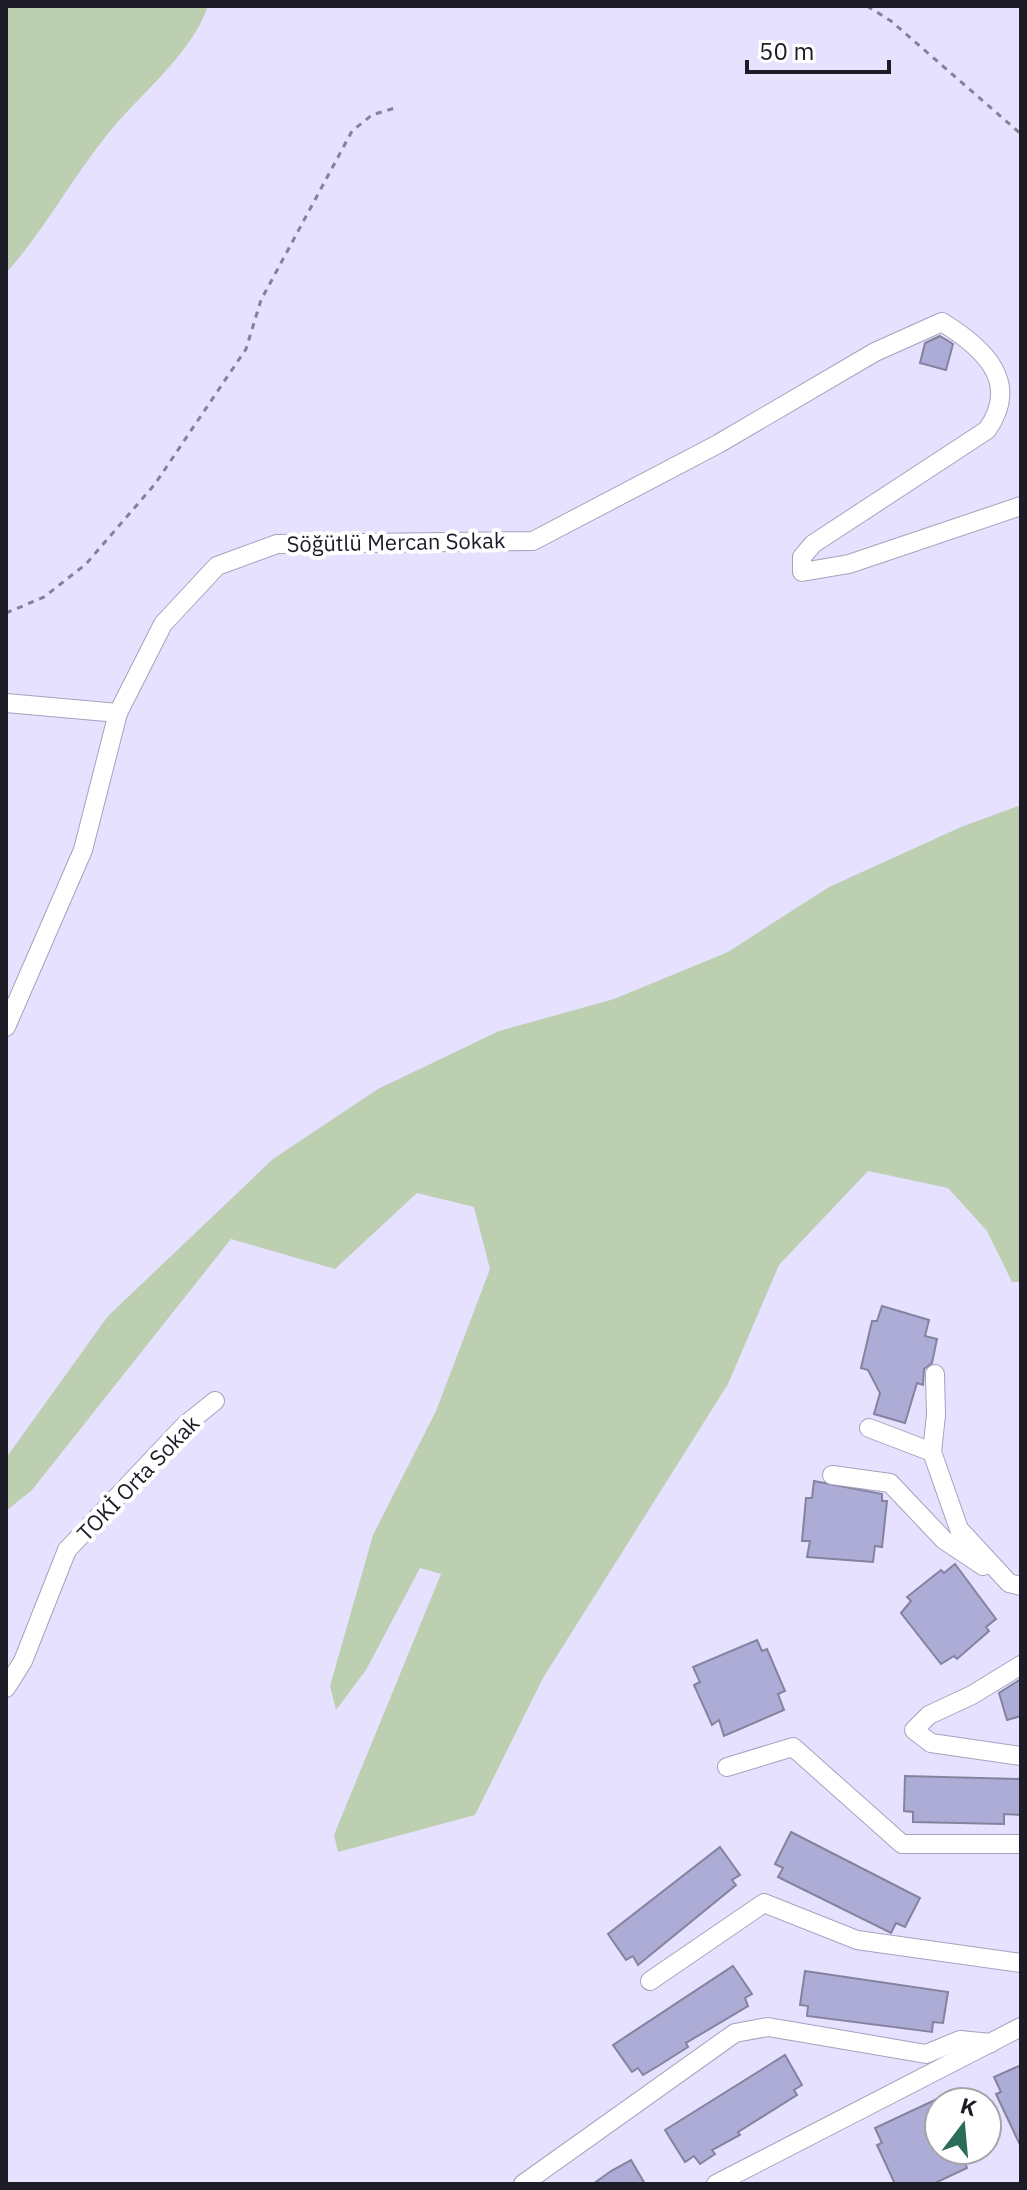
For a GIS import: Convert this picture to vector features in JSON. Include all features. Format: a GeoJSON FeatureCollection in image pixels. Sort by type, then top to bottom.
{"type":"FeatureCollection","features":[{"type":"Feature","properties":{"kind":"street","name":"Söğütlü Mercan Sokak"},"geometry":{"type":"LineString","coordinates":[[6,1027],[83,850],[118,713],[163,624],[217,566],[277,544],[533,541],[718,444],[875,352],[942,322],[969,338],[987,359],[1002,391],[1001,411],[987,430],[813,544],[802,557],[802,572],[849,564],[1021,506]]}},
{"type":"Feature","properties":{"kind":"street"},"geometry":{"type":"LineString","coordinates":[[6,703],[118,713]]}},
{"type":"Feature","properties":{"kind":"street"},"geometry":{"type":"LineString","coordinates":[[935,1374],[936,1415],[932,1452],[959,1529],[1015,1584]]}},
{"type":"Feature","properties":{"kind":"street","name":"TOKİ Orta Sokak"},"geometry":{"type":"LineString","coordinates":[[6,1688],[34,1638],[67,1550],[185,1425],[215,1401]]}},
{"type":"Feature","properties":{"kind":"street"},"geometry":{"type":"LineString","coordinates":[[869,1428],[932,1452]]}},
{"type":"Feature","properties":{"kind":"street"},"geometry":{"type":"LineString","coordinates":[[832,1475],[890,1483],[944,1540],[1015,1584]]}},
{"type":"Feature","properties":{"kind":"street"},"geometry":{"type":"LineString","coordinates":[[1021,1665],[972,1695],[929,1715],[914,1730],[931,1743],[1021,1756]]}},
{"type":"Feature","properties":{"kind":"street"},"geometry":{"type":"LineString","coordinates":[[727,1767],[793,1747],[902,1844],[1021,1844]]}},
{"type":"Feature","properties":{"kind":"street"},"geometry":{"type":"LineString","coordinates":[[650,1981],[764,1903],[857,1940],[1021,1963]]}},
{"type":"Feature","properties":{"kind":"street"},"geometry":{"type":"LineString","coordinates":[[523,2184],[735,2033],[768,2027],[926,2054],[960,2040],[991,2043]]}},
{"type":"Feature","properties":{"kind":"street"},"geometry":{"type":"LineString","coordinates":[[716,2184],[1021,2027]]}},
{"type":"Feature","properties":{"kind":"path"},"geometry":{"type":"LineString","coordinates":[[867,6],[891,21],[1021,134]]}},
{"type":"Feature","properties":{"kind":"path"},"geometry":{"type":"LineString","coordinates":[[6,613],[44,597],[86,564],[155,484],[246,349],[261,300],[352,131],[372,115],[398,107]]}},
{"type":"Feature","properties":{"kind":"green space"},"geometry":{"type":"Polygon","coordinates":[[[6,6],[208,6],[188,43],[116,123],[6,273],[6,6]]]}},
{"type":"Feature","properties":{"kind":"green space"},"geometry":{"type":"Polygon","coordinates":[[[1021,805],[1021,1282],[1012,1282],[987,1231],[948,1188],[868,1171],[779,1265],[728,1384],[543,1678],[475,1815],[338,1852],[334,1835],[441,1574],[420,1568],[366,1670],[336,1710],[330,1686],[373,1535],[436,1411],[490,1269],[474,1207],[417,1193],[335,1269],[231,1239],[32,1490],[6,1511],[6,1458],[108,1316],[273,1159],[378,1089],[499,1031],[614,999],[728,952],[829,887],[961,827],[1021,805]]]}},
{"type":"Feature","properties":{"kind":"building"},"geometry":{"type":"Polygon","coordinates":[[[940,336],[953,344],[946,370],[920,363],[925,343],[940,336]]]}},
{"type":"Feature","properties":{"kind":"building"},"geometry":{"type":"Polygon","coordinates":[[[882,1306],[929,1320],[925,1336],[937,1339],[932,1363],[924,1369],[923,1385],[917,1383],[905,1423],[874,1414],[880,1393],[868,1370],[861,1368],[872,1321],[877,1321],[882,1306]]]}},
{"type":"Feature","properties":{"kind":"building"},"geometry":{"type":"Polygon","coordinates":[[[814,1481],[882,1494],[882,1501],[887,1501],[882,1547],[875,1546],[873,1562],[807,1557],[810,1541],[802,1541],[806,1498],[812,1498],[814,1481]]]}},
{"type":"Feature","properties":{"kind":"building"},"geometry":{"type":"Polygon","coordinates":[[[955,1564],[996,1619],[986,1627],[989,1631],[957,1659],[954,1656],[941,1664],[901,1613],[911,1601],[907,1597],[941,1570],[944,1573],[955,1564]]]}},
{"type":"Feature","properties":{"kind":"building"},"geometry":{"type":"Polygon","coordinates":[[[757,1640],[762,1651],[767,1649],[785,1691],[778,1694],[784,1710],[724,1736],[719,1720],[712,1725],[694,1685],[700,1682],[693,1667],[757,1640]]]}},
{"type":"Feature","properties":{"kind":"building"},"geometry":{"type":"Polygon","coordinates":[[[1021,1679],[1021,1716],[1007,1720],[999,1693],[1021,1679]]]}},
{"type":"Feature","properties":{"kind":"building"},"geometry":{"type":"Polygon","coordinates":[[[905,1776],[1021,1779],[1021,1815],[1004,1814],[1004,1824],[913,1822],[913,1812],[904,1811],[905,1776]]]}},
{"type":"Feature","properties":{"kind":"building"},"geometry":{"type":"Polygon","coordinates":[[[791,1832],[920,1898],[905,1927],[896,1923],[891,1933],[778,1877],[783,1868],[775,1864],[791,1832]]]}},
{"type":"Feature","properties":{"kind":"building"},"geometry":{"type":"Polygon","coordinates":[[[720,1847],[740,1875],[732,1880],[736,1885],[638,1965],[633,1956],[626,1960],[608,1934],[720,1847]]]}},
{"type":"Feature","properties":{"kind":"building"},"geometry":{"type":"Polygon","coordinates":[[[733,1966],[752,1994],[745,1998],[748,2006],[686,2043],[688,2047],[643,2075],[638,2068],[632,2072],[613,2045],[733,1966]]]}},
{"type":"Feature","properties":{"kind":"building"},"geometry":{"type":"Polygon","coordinates":[[[805,1971],[948,1992],[943,2023],[933,2022],[932,2032],[807,2016],[808,2006],[800,2005],[805,1971]]]}},
{"type":"Feature","properties":{"kind":"building"},"geometry":{"type":"Polygon","coordinates":[[[785,2055],[802,2085],[794,2090],[797,2095],[738,2132],[740,2135],[712,2150],[715,2154],[700,2164],[694,2156],[685,2162],[665,2130],[785,2055]]]}},
{"type":"Feature","properties":{"kind":"building"},"geometry":{"type":"Polygon","coordinates":[[[1021,2065],[1021,2147],[1003,2109],[1003,2086],[998,2086],[994,2077],[1021,2065]]]}},
{"type":"Feature","properties":{"kind":"building"},"geometry":{"type":"Polygon","coordinates":[[[923,2106],[923,2166],[967,2168],[933,2184],[895,2184],[877,2145],[882,2143],[875,2128],[923,2106]]]}},
{"type":"Feature","properties":{"kind":"building"},"geometry":{"type":"Polygon","coordinates":[[[631,2160],[645,2184],[593,2184],[611,2171],[631,2160]]]}}]}
